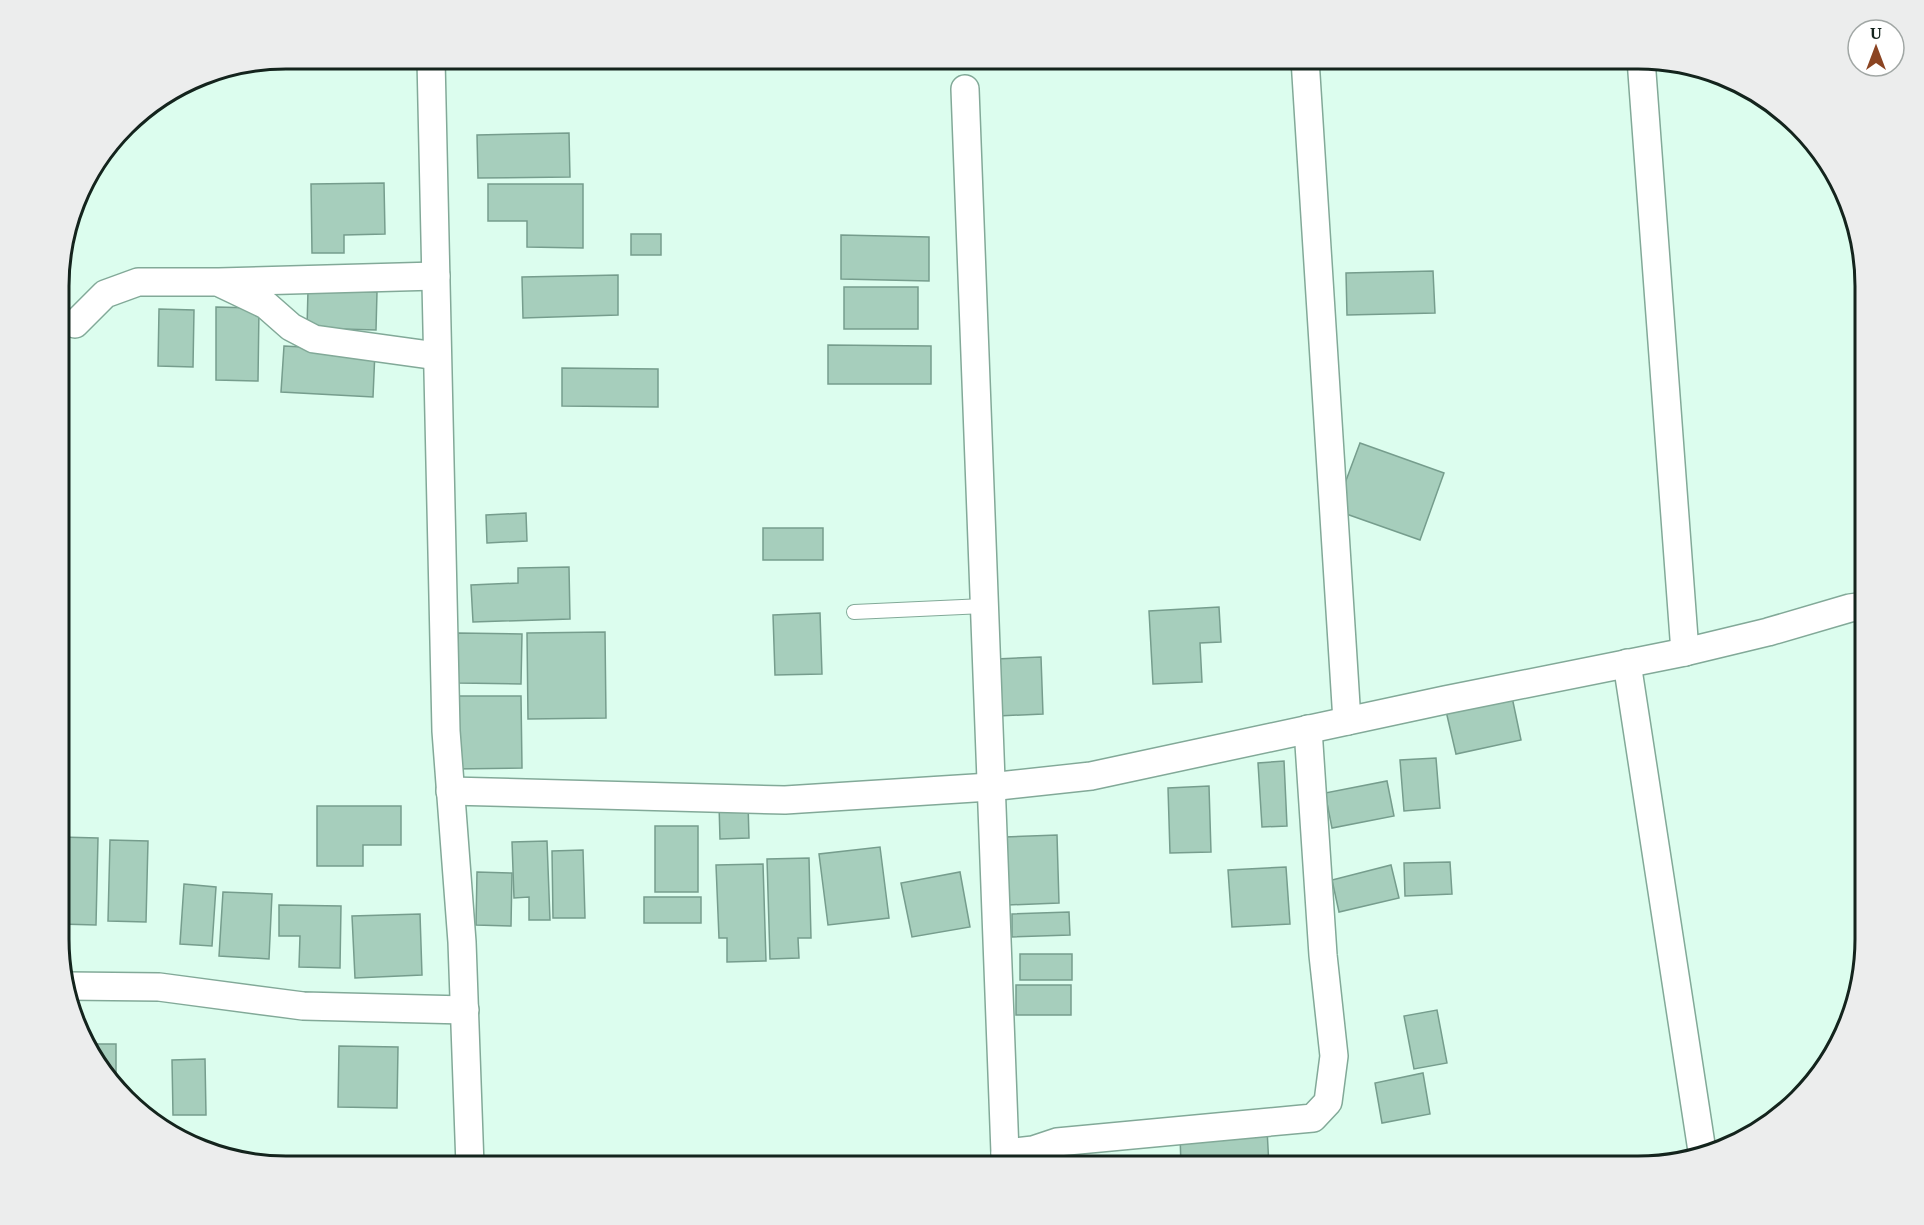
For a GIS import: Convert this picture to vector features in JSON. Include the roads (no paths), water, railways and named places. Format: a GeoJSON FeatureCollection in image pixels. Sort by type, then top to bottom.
{"type":"FeatureCollection","features":[{"type":"Feature","properties":{"kind":"street"},"geometry":{"type":"LineString","coordinates":[[431,69],[446,731],[465,1010],[470,1156]]}},
{"type":"Feature","properties":{"kind":"street"},"geometry":{"type":"LineString","coordinates":[[1306,69],[1347,721]]}},
{"type":"Feature","properties":{"kind":"street"},"geometry":{"type":"LineString","coordinates":[[1642,69],[1685,652]]}},
{"type":"Feature","properties":{"kind":"street"},"geometry":{"type":"LineString","coordinates":[[965,89],[1006,1156]]}},
{"type":"Feature","properties":{"kind":"street"},"geometry":{"type":"LineString","coordinates":[[75,324],[105,294],[138,282],[436,276]]}},
{"type":"Feature","properties":{"kind":"street"},"geometry":{"type":"LineString","coordinates":[[219,282],[266,305],[291,327],[314,339],[437,356]]}},
{"type":"Feature","properties":{"kind":"street"},"geometry":{"type":"LineString","coordinates":[[450,791],[785,800],[990,787],[1091,776],[1685,652],[1855,607]]}},
{"type":"Feature","properties":{"kind":"street"},"geometry":{"type":"LineString","coordinates":[[1627,663],[1701,1146]]}},
{"type":"Feature","properties":{"kind":"street"},"geometry":{"type":"LineString","coordinates":[[1017,1156],[1057,1142],[1313,1118],[1328,1102],[1334,1056],[1323,955],[1308,729]]}},
{"type":"Feature","properties":{"kind":"street"},"geometry":{"type":"LineString","coordinates":[[74,986],[159,987],[303,1006],[465,1010]]}},
{"type":"Feature","properties":{"kind":"lane"},"geometry":{"type":"LineString","coordinates":[[854,612],[984,606]]}}]}
